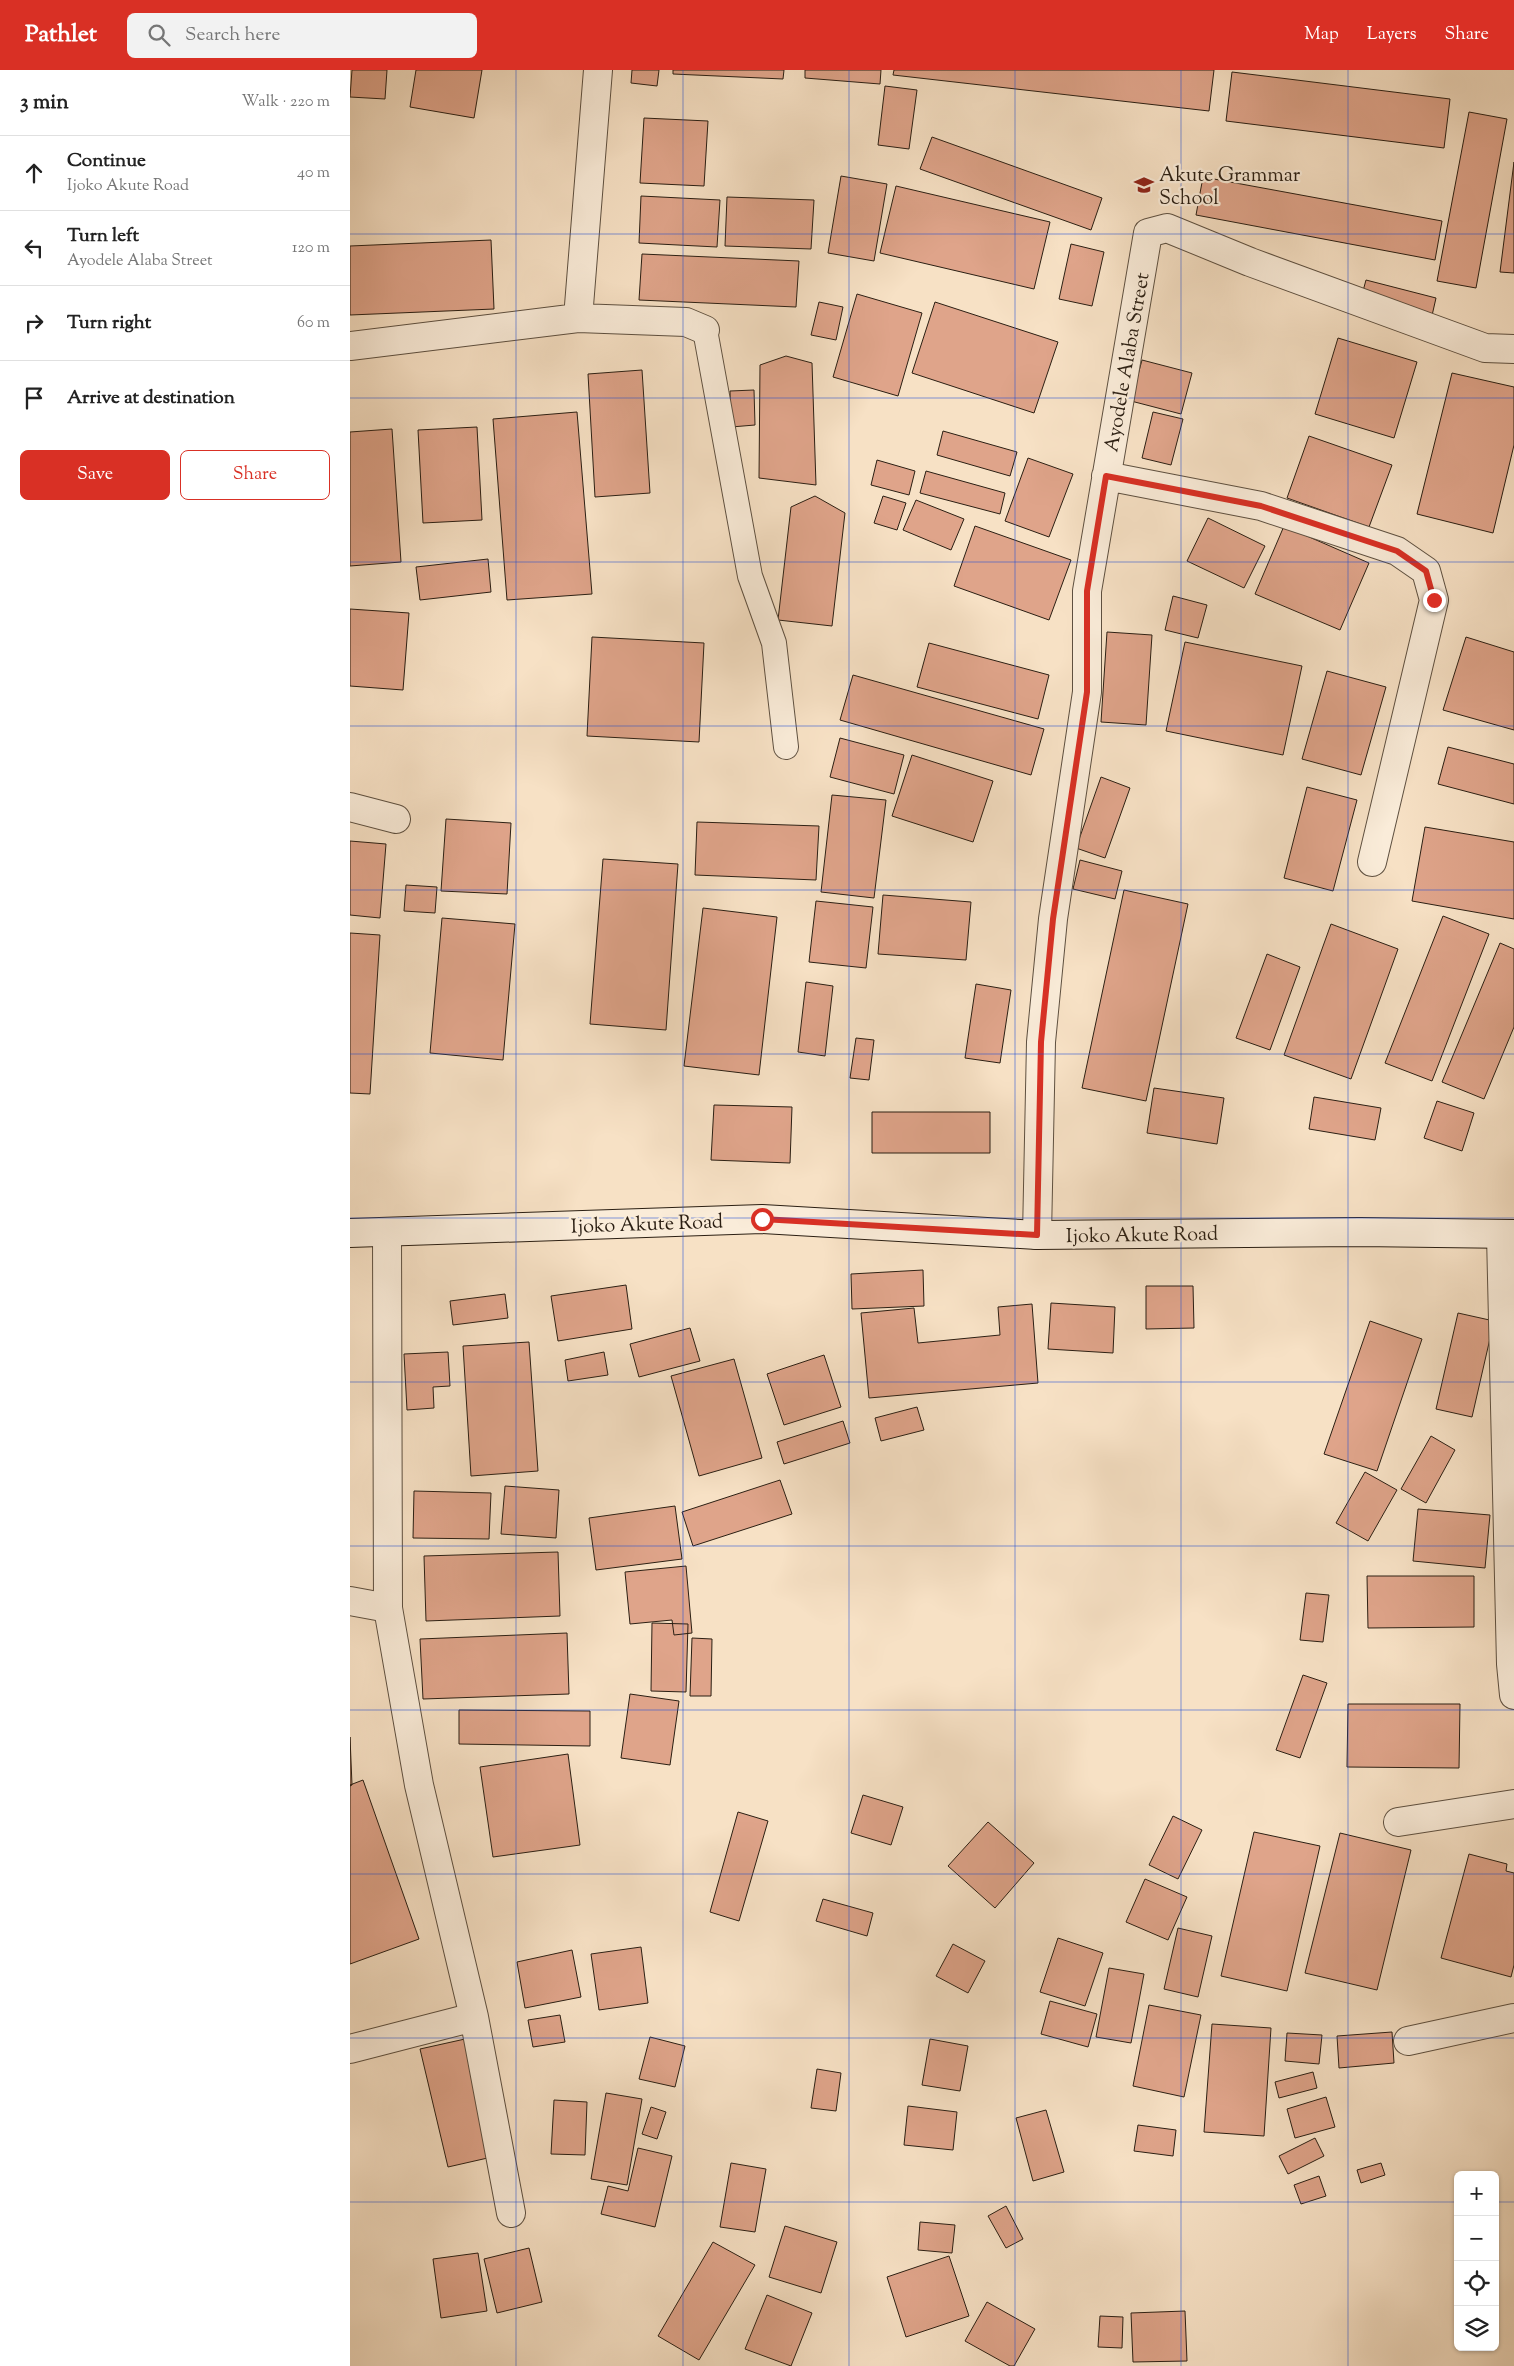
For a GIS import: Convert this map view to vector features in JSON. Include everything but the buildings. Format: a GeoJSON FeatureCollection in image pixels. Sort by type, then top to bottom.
{"type":"FeatureCollection","features":[{"type":"Feature","properties":{"kind":"street"},"geometry":{"type":"LineString","coordinates":[[578,318],[598,70]]}},
{"type":"Feature","properties":{"kind":"street","name":"Ayodele Alaba Street"},"geometry":{"type":"LineString","coordinates":[[1037,1235],[1041,1042],[1053,919],[1087,692],[1087,591],[1148,234],[1167,228],[1250,262],[1485,348],[1514,349]]}},
{"type":"Feature","properties":{"kind":"street"},"geometry":{"type":"LineString","coordinates":[[350,346],[578,318],[686,322],[705,330]]}},
{"type":"Feature","properties":{"kind":"street"},"geometry":{"type":"LineString","coordinates":[[1106,476],[1261,506],[1397,551],[1426,571],[1434,600],[1372,862]]}},
{"type":"Feature","properties":{"kind":"street"},"geometry":{"type":"LineString","coordinates":[[350,807],[396,819]]}},
{"type":"Feature","properties":{"kind":"street","name":"Ijoko Akute Road"},"geometry":{"type":"LineString","coordinates":[[350,1233],[762,1219],[1037,1235],[1360,1232],[1508,1234]]}},
{"type":"Feature","properties":{"kind":"street"},"geometry":{"type":"LineString","coordinates":[[387,1233],[388,1608],[418,1785],[474,2018],[511,2212]]}},
{"type":"Feature","properties":{"kind":"street"},"geometry":{"type":"LineString","coordinates":[[1508,1234],[1511,1664],[1514,1695]]}},
{"type":"Feature","properties":{"kind":"street"},"geometry":{"type":"LineString","coordinates":[[350,1601],[388,1608]]}},
{"type":"Feature","properties":{"kind":"street"},"geometry":{"type":"LineString","coordinates":[[1398,1822],[1514,1804]]}},
{"type":"Feature","properties":{"kind":"street"},"geometry":{"type":"LineString","coordinates":[[350,2049],[474,2018]]}},
{"type":"Feature","properties":{"kind":"street"},"geometry":{"type":"LineString","coordinates":[[1408,2041],[1514,2018]]}},
{"type":"Feature","properties":{"kind":"lane"},"geometry":{"type":"LineString","coordinates":[[705,330],[750,576],[774,643],[786,748]]}},
{"type":"Feature","properties":{"kind":"place","name":"Akute Grammar School"},"geometry":{"type":"Point","coordinates":[1144,185]}},
{"type":"Feature","properties":{"kind":"route"},"geometry":{"type":"LineString","coordinates":[[762,1219],[1037,1235],[1041,1042],[1053,919],[1087,692],[1087,591],[1106,476],[1261,506],[1397,551],[1426,571],[1434,600]]}}]}
